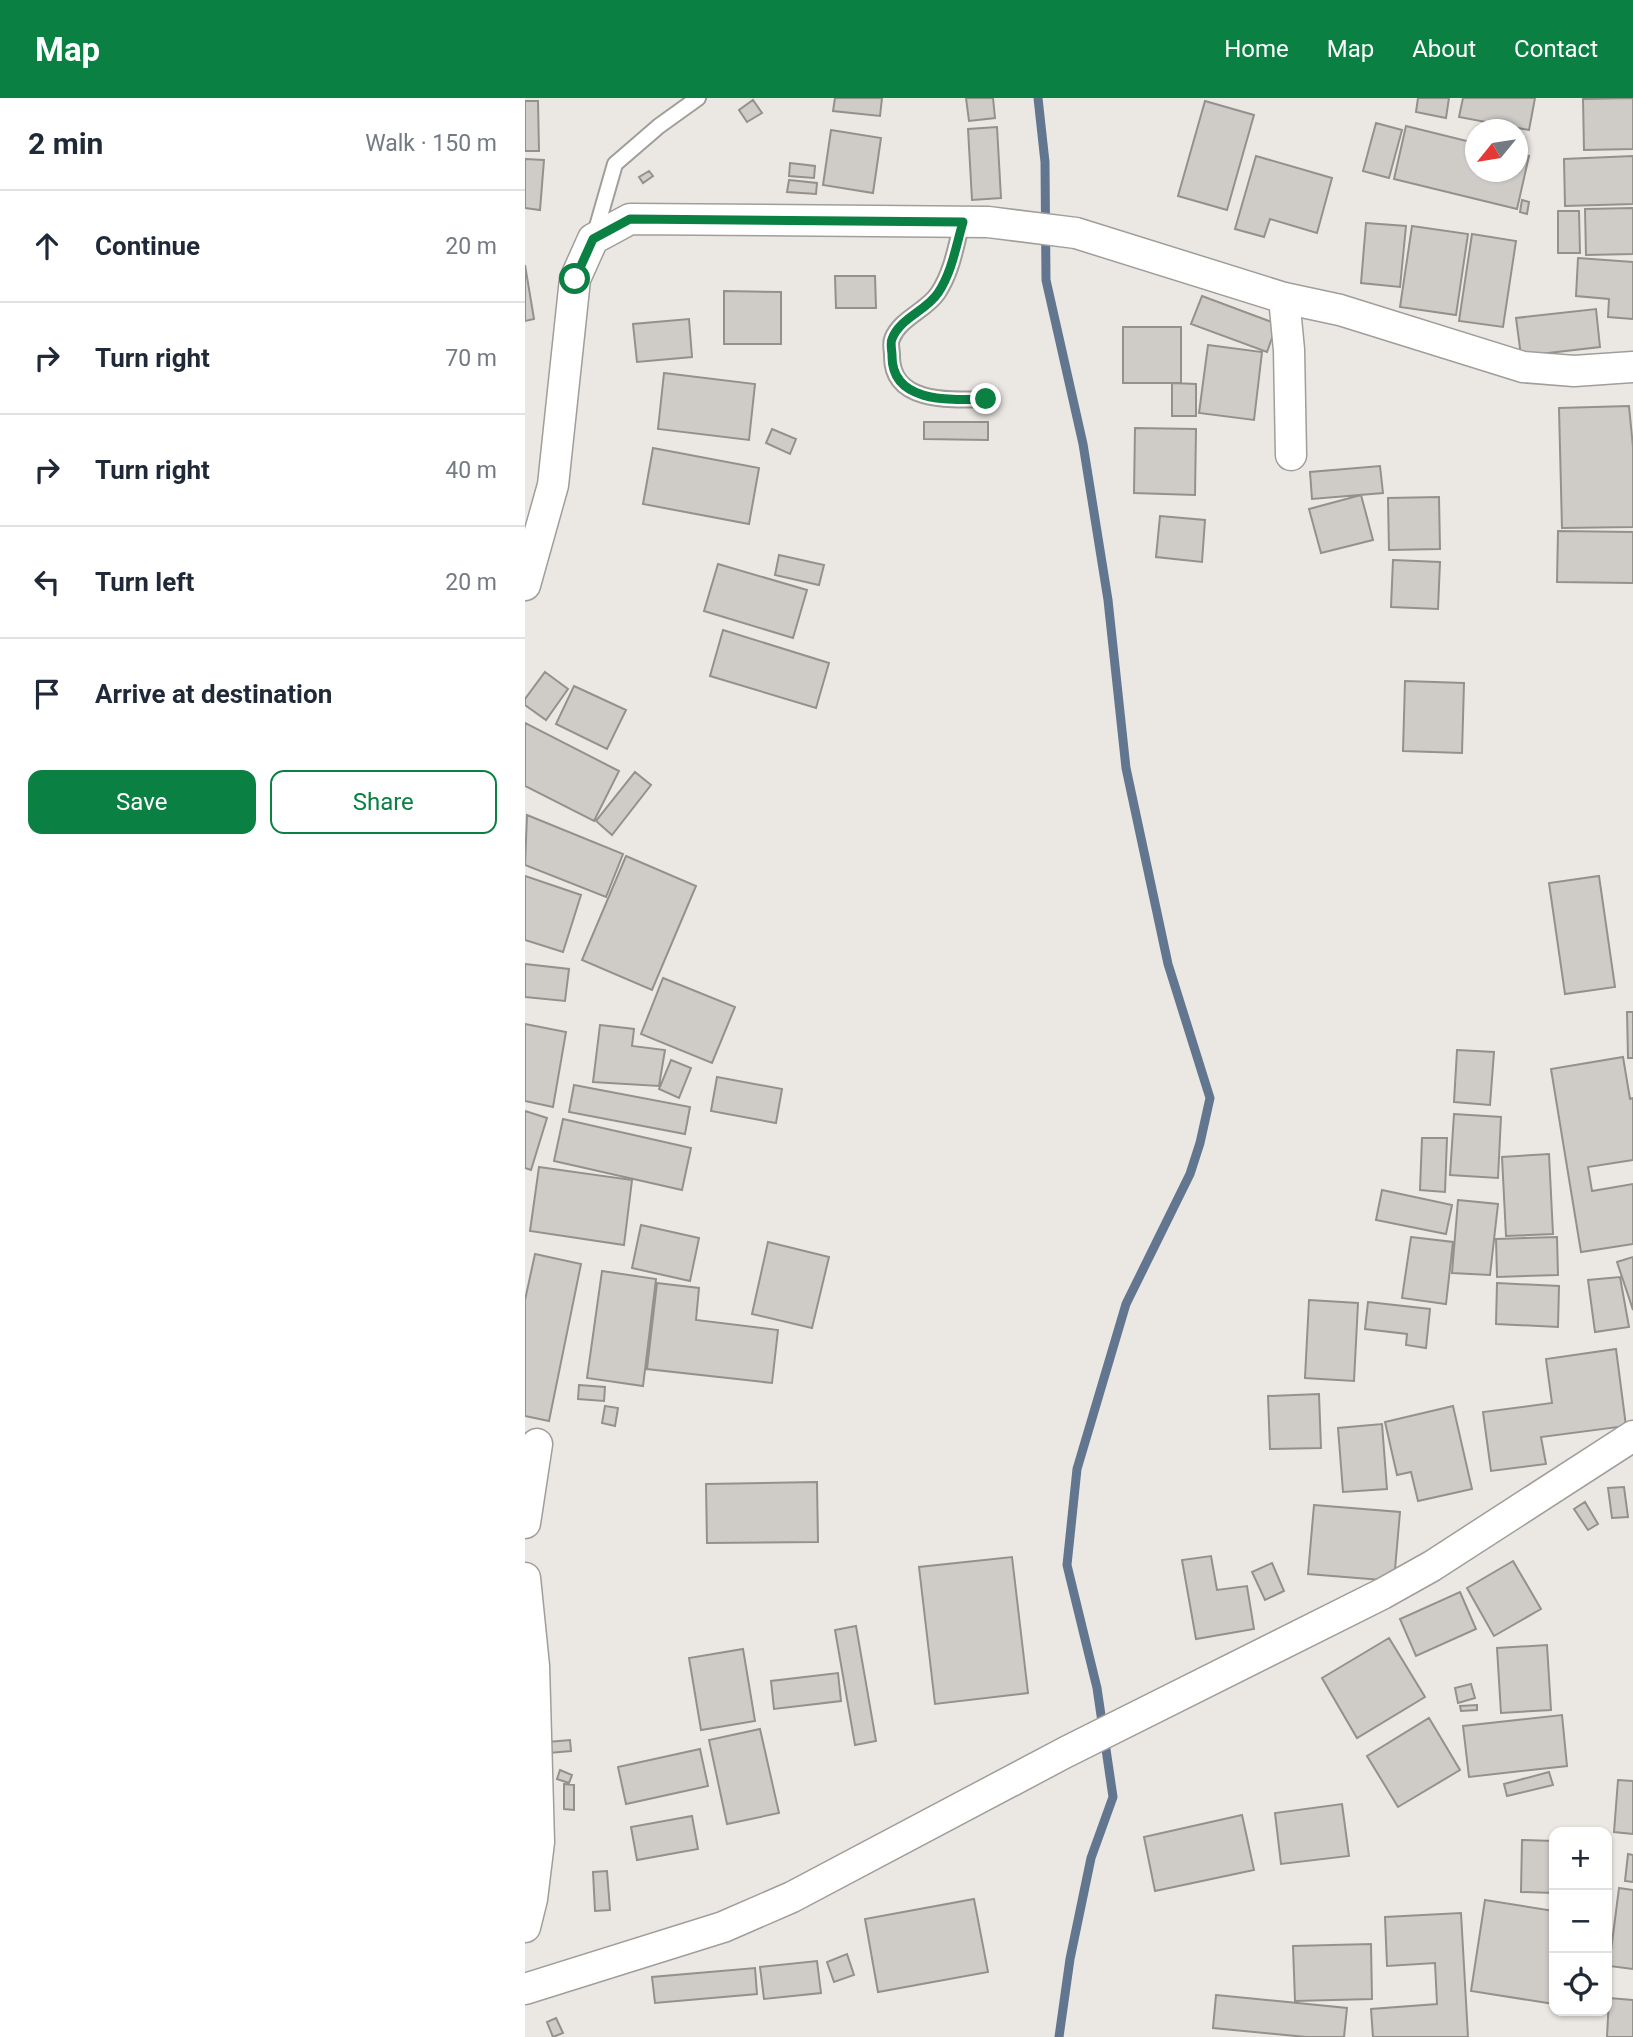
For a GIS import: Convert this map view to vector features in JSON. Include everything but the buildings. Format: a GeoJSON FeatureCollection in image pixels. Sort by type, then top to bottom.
{"type":"FeatureCollection","features":[{"type":"Feature","properties":{"kind":"street"},"geometry":{"type":"LineString","coordinates":[[527,573],[553,485],[575,279],[593,239],[630,219],[975,222],[1076,233],[1285,298],[1340,310],[1523,367],[1574,371],[1633,367]]}},
{"type":"Feature","properties":{"kind":"street"},"geometry":{"type":"LineString","coordinates":[[1285,298],[1291,454]]}},
{"type":"Feature","properties":{"kind":"street"},"geometry":{"type":"LineString","coordinates":[[525,1989],[723,1927],[792,1897],[1066,1752],[1382,1594],[1432,1566],[1633,1436]]}},
{"type":"Feature","properties":{"kind":"street"},"geometry":{"type":"LineString","coordinates":[[525,1523],[537,1444]]}},
{"type":"Feature","properties":{"kind":"street"},"geometry":{"type":"LineString","coordinates":[[525,1578],[534,1666],[539,1842],[532,1899],[525,1927]]}},
{"type":"Feature","properties":{"kind":"lane"},"geometry":{"type":"LineString","coordinates":[[593,239],[615,164],[659,126],[698,98]]}},
{"type":"Feature","properties":{"kind":"lane"},"geometry":{"type":"LineString","coordinates":[[975,222],[936,296],[905,322],[892,340],[891,370],[908,390],[943,400],[986,399]]}},
{"type":"Feature","properties":{"kind":"waterway"},"geometry":{"type":"LineString","coordinates":[[1038,98],[1045,162],[1046,280],[1083,444],[1108,600],[1126,768],[1168,964],[1210,1098],[1190,1174],[1126,1304],[1077,1469],[1067,1565],[1097,1688],[1113,1797],[1091,1858],[1070,1959],[1059,2037]]}},
{"type":"Feature","properties":{"kind":"route"},"geometry":{"type":"LineString","coordinates":[[575,279],[593,239],[630,219],[963,222],[948,274],[936,296],[905,322],[892,340],[891,370],[908,390],[943,400],[986,399]]}}]}
